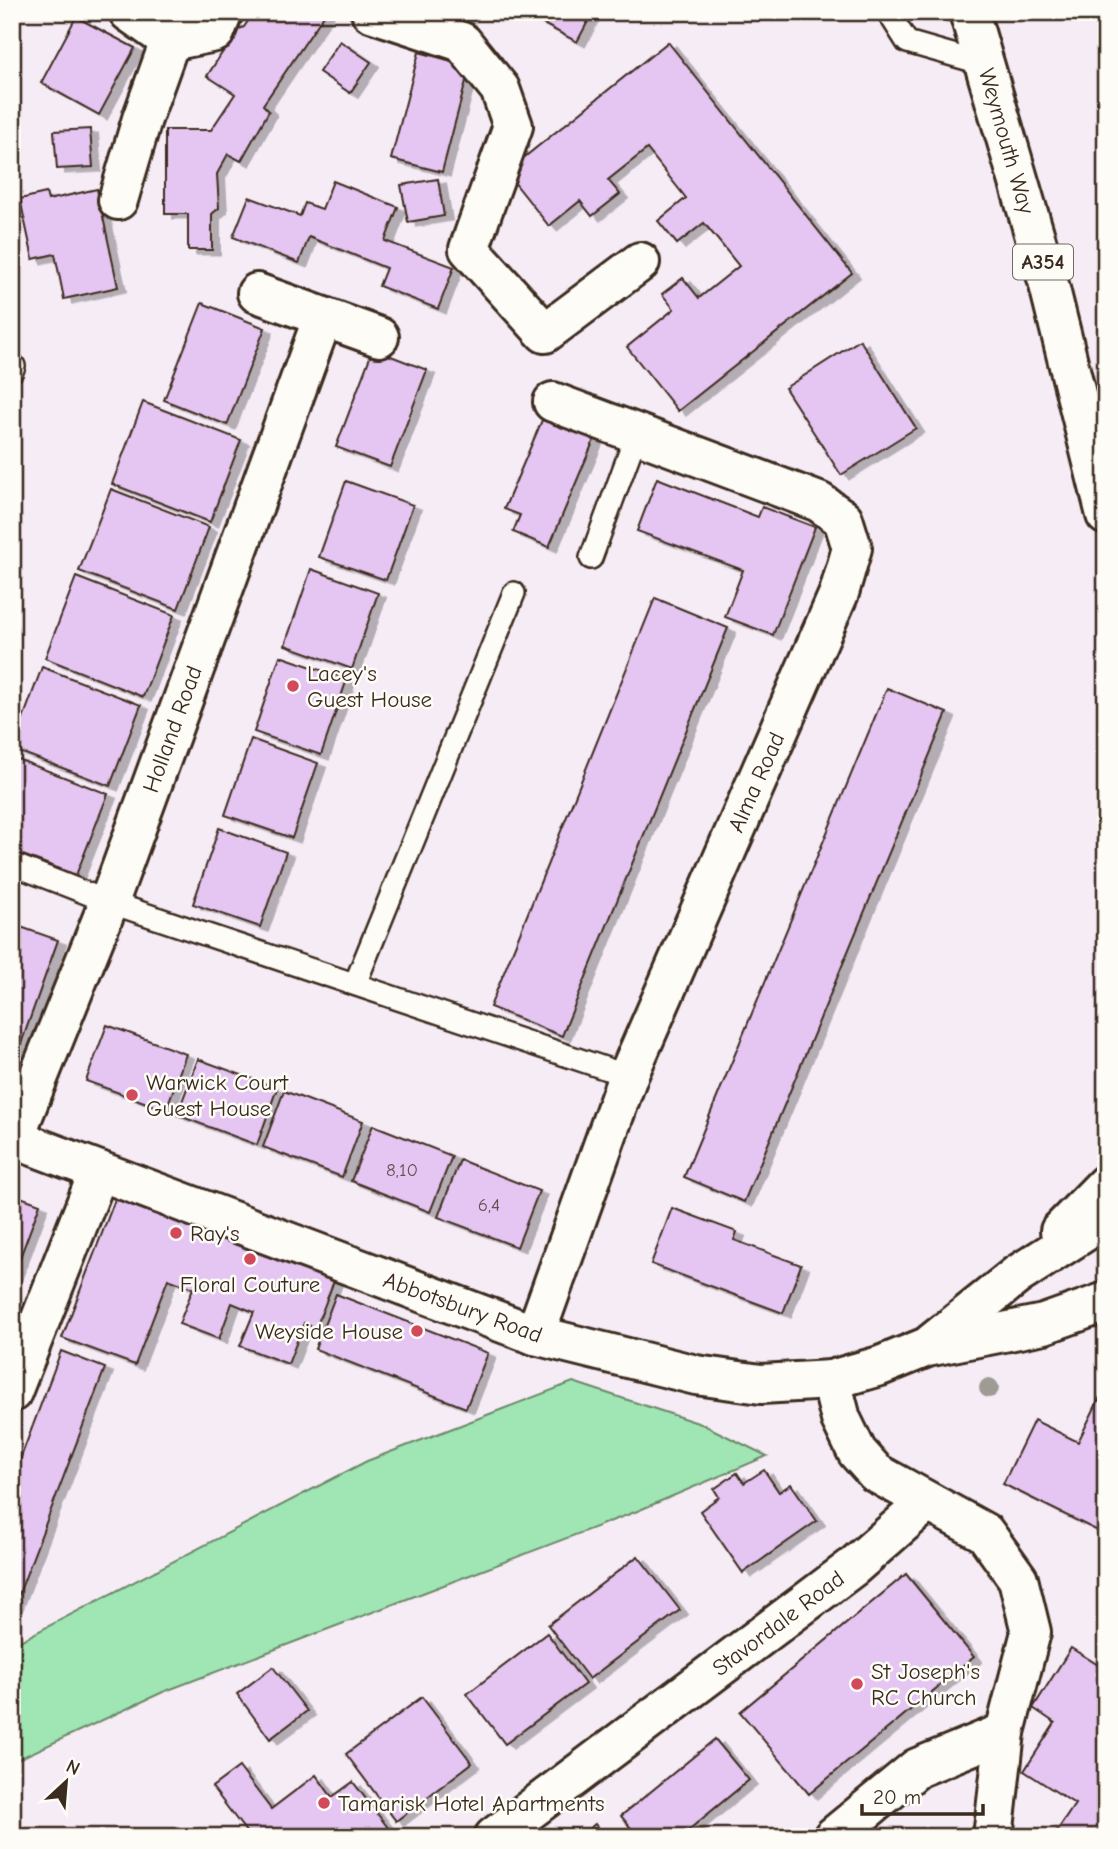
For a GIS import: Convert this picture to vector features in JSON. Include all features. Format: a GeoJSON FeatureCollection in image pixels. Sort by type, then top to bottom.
{"type":"FeatureCollection","features":[{"type":"Feature","properties":{"kind":"main road"},"geometry":{"type":"LineString","coordinates":[[129,12],[170,41],[215,32],[223,12]]}},
{"type":"Feature","properties":{"kind":"main road"},"geometry":{"type":"LineString","coordinates":[[371,12],[462,42],[500,89],[513,126],[469,249],[545,333],[640,262]]}},
{"type":"Feature","properties":{"kind":"main road","name":"Weymouth Way"},"geometry":{"type":"LineString","coordinates":[[969,12],[1048,281],[1106,515]]}},
{"type":"Feature","properties":{"kind":"main road"},"geometry":{"type":"LineString","coordinates":[[118,200],[142,119],[170,41]]}},
{"type":"Feature","properties":{"kind":"main road"},"geometry":{"type":"LineString","coordinates":[[257,293],[379,337]]}},
{"type":"Feature","properties":{"kind":"main road","name":"Holland Road"},"geometry":{"type":"LineString","coordinates":[[13,1138],[109,902],[323,317]]}},
{"type":"Feature","properties":{"kind":"main road","name":"Alma Road"},"geometry":{"type":"LineString","coordinates":[[534,1335],[628,1076],[839,593],[852,548],[843,519],[820,502],[553,402]]}},
{"type":"Feature","properties":{"kind":"main road","name":"Abbotsbury Road"},"geometry":{"type":"LineString","coordinates":[[13,1138],[534,1335],[696,1375],[761,1384],[831,1380],[880,1366],[927,1347],[1044,1324],[1106,1302]]}},
{"type":"Feature","properties":{"kind":"main road"},"geometry":{"type":"LineString","coordinates":[[12,1392],[99,1171]]}},
{"type":"Feature","properties":{"kind":"main road"},"geometry":{"type":"LineString","coordinates":[[1017,1275],[1106,1184]]}},
{"type":"Feature","properties":{"kind":"main road","name":"Abbotsbury Road"},"geometry":{"type":"LineString","coordinates":[[927,1347],[1017,1275],[1106,1218]]}},
{"type":"Feature","properties":{"kind":"main road"},"geometry":{"type":"LineString","coordinates":[[1017,1275],[1106,1245]]}},
{"type":"Feature","properties":{"kind":"main road"},"geometry":{"type":"LineString","coordinates":[[831,1380],[841,1419],[857,1452],[876,1473],[985,1534],[1018,1579],[1031,1632],[1005,1732],[993,1837]]}},
{"type":"Feature","properties":{"kind":"main road","name":"Stavordale Road"},"geometry":{"type":"LineString","coordinates":[[494,1837],[853,1567],[926,1503]]}},
{"type":"Feature","properties":{"kind":"main road"},"geometry":{"type":"LineString","coordinates":[[833,1837],[918,1768],[1005,1732]]}},
{"type":"Feature","properties":{"kind":"lane"},"geometry":{"type":"LineString","coordinates":[[888,12],[907,42],[984,64]]}},
{"type":"Feature","properties":{"kind":"lane"},"geometry":{"type":"LineString","coordinates":[[591,558],[637,433]]}},
{"type":"Feature","properties":{"kind":"lane"},"geometry":{"type":"LineString","coordinates":[[355,984],[514,593]]}},
{"type":"Feature","properties":{"kind":"lane"},"geometry":{"type":"LineString","coordinates":[[12,864],[109,902],[628,1076]]}},
{"type":"Feature","properties":{"kind":"green space"},"geometry":{"type":"Polygon","coordinates":[[[573,1382],[704,1425],[767,1456],[635,1512],[163,1692],[12,1762],[12,1645],[367,1461],[573,1382]]]}},
{"type":"Feature","properties":{"kind":"building"},"geometry":{"type":"Polygon","coordinates":[[[254,12],[326,12],[263,105],[269,111],[241,161],[228,154],[217,174],[219,208],[212,214],[212,250],[188,250],[188,214],[165,214],[165,130],[211,130],[235,94],[207,76],[237,30],[244,27],[254,12]]]}},
{"type":"Feature","properties":{"kind":"building"},"geometry":{"type":"Polygon","coordinates":[[[521,12],[593,12],[577,42],[521,12]]]}},
{"type":"Feature","properties":{"kind":"building"},"geometry":{"type":"Polygon","coordinates":[[[76,17],[135,48],[99,115],[41,83],[76,17]]]}},
{"type":"Feature","properties":{"kind":"building"},"geometry":{"type":"Polygon","coordinates":[[[340,41],[371,62],[350,93],[319,72],[340,41]]]}},
{"type":"Feature","properties":{"kind":"building"},"geometry":{"type":"Polygon","coordinates":[[[668,42],[852,273],[678,411],[627,347],[674,309],[662,294],[683,278],[699,298],[739,266],[704,223],[677,244],[658,221],[686,198],[647,149],[608,180],[620,194],[592,216],[580,201],[549,226],[506,172],[668,42]]]}},
{"type":"Feature","properties":{"kind":"building"},"geometry":{"type":"Polygon","coordinates":[[[419,52],[470,66],[442,172],[391,159],[419,52]]]}},
{"type":"Feature","properties":{"kind":"building"},"geometry":{"type":"Polygon","coordinates":[[[90,129],[93,167],[57,169],[54,131],[90,129]]]}},
{"type":"Feature","properties":{"kind":"building"},"geometry":{"type":"Polygon","coordinates":[[[438,179],[444,216],[408,222],[401,185],[438,179]]]}},
{"type":"Feature","properties":{"kind":"building"},"geometry":{"type":"Polygon","coordinates":[[[333,181],[398,207],[385,241],[454,267],[438,309],[379,286],[386,268],[309,237],[299,263],[233,237],[249,197],[300,216],[305,203],[322,209],[333,181]]]}},
{"type":"Feature","properties":{"kind":"building"},"geometry":{"type":"Polygon","coordinates":[[[97,189],[118,287],[64,299],[55,254],[33,259],[20,199],[46,193],[48,200],[97,189]]]}},
{"type":"Feature","properties":{"kind":"building"},"geometry":{"type":"Polygon","coordinates":[[[202,303],[265,328],[227,425],[164,400],[202,303]]]}},
{"type":"Feature","properties":{"kind":"building"},"geometry":{"type":"Polygon","coordinates":[[[860,340],[916,428],[841,475],[785,388],[860,340]]]}},
{"type":"Feature","properties":{"kind":"building"},"geometry":{"type":"Polygon","coordinates":[[[373,349],[427,370],[390,467],[336,447],[373,349]]]}},
{"type":"Feature","properties":{"kind":"building"},"geometry":{"type":"Polygon","coordinates":[[[143,402],[241,440],[210,522],[112,484],[143,402]]]}},
{"type":"Feature","properties":{"kind":"building"},"geometry":{"type":"Polygon","coordinates":[[[548,406],[599,428],[549,547],[513,532],[520,515],[504,509],[548,406]]]}},
{"type":"Feature","properties":{"kind":"building"},"geometry":{"type":"Polygon","coordinates":[[[657,478],[758,517],[762,507],[815,527],[773,635],[725,617],[743,570],[637,531],[657,478]]]}},
{"type":"Feature","properties":{"kind":"building"},"geometry":{"type":"Polygon","coordinates":[[[346,481],[413,505],[386,580],[319,557],[346,481]]]}},
{"type":"Feature","properties":{"kind":"building"},"geometry":{"type":"Polygon","coordinates":[[[111,489],[209,527],[178,609],[79,571],[111,489]]]}},
{"type":"Feature","properties":{"kind":"building"},"geometry":{"type":"Polygon","coordinates":[[[311,569],[378,593],[352,669],[285,645],[311,569]]]}},
{"type":"Feature","properties":{"kind":"building"},"geometry":{"type":"Polygon","coordinates":[[[76,577],[174,615],[143,697],[45,658],[76,577]]]}},
{"type":"Feature","properties":{"kind":"building"},"geometry":{"type":"Polygon","coordinates":[[[655,598],[728,628],[562,1036],[490,1007],[655,598]]]}},
{"type":"Feature","properties":{"kind":"building"},"geometry":{"type":"Polygon","coordinates":[[[280,656],[347,679],[321,755],[254,732],[280,656]]]}},
{"type":"Feature","properties":{"kind":"building"},"geometry":{"type":"Polygon","coordinates":[[[42,667],[141,705],[110,786],[12,749],[42,667]]]}},
{"type":"Feature","properties":{"kind":"building"},"geometry":{"type":"Polygon","coordinates":[[[887,688],[947,713],[744,1202],[684,1177],[887,688]]]}},
{"type":"Feature","properties":{"kind":"building"},"geometry":{"type":"Polygon","coordinates":[[[251,739],[318,763],[292,838],[225,815],[251,739]]]}},
{"type":"Feature","properties":{"kind":"building"},"geometry":{"type":"Polygon","coordinates":[[[12,757],[108,794],[76,875],[12,851],[12,757]]]}},
{"type":"Feature","properties":{"kind":"building"},"geometry":{"type":"Polygon","coordinates":[[[219,828],[286,852],[260,927],[193,904],[219,828]]]}},
{"type":"Feature","properties":{"kind":"building"},"geometry":{"type":"Polygon","coordinates":[[[12,924],[58,940],[12,1069],[12,924]]]}},
{"type":"Feature","properties":{"kind":"building"},"geometry":{"type":"Polygon","coordinates":[[[107,1025],[186,1054],[166,1110],[86,1081],[107,1025]]]}},
{"type":"Feature","properties":{"kind":"building"},"geometry":{"type":"Polygon","coordinates":[[[198,1059],[277,1088],[257,1145],[177,1115],[198,1059]]]}},
{"type":"Feature","properties":{"kind":"building"},"geometry":{"type":"Polygon","coordinates":[[[284,1091],[363,1121],[342,1177],[263,1147],[284,1091]]]}},
{"type":"Feature","properties":{"kind":"building"},"geometry":{"type":"Polygon","coordinates":[[[373,1125],[452,1156],[430,1212],[351,1181],[373,1125]]]}},
{"type":"Feature","properties":{"kind":"building"},"geometry":{"type":"Polygon","coordinates":[[[460,1160],[539,1191],[517,1247],[438,1217],[460,1160]]]}},
{"type":"Feature","properties":{"kind":"building"},"geometry":{"type":"Polygon","coordinates":[[[12,1194],[40,1204],[12,1279],[12,1194]]]}},
{"type":"Feature","properties":{"kind":"building"},"geometry":{"type":"Polygon","coordinates":[[[117,1194],[335,1278],[316,1328],[304,1323],[288,1364],[240,1346],[254,1312],[232,1303],[219,1339],[179,1324],[193,1288],[168,1279],[135,1365],[62,1338],[117,1194]]]}},
{"type":"Feature","properties":{"kind":"building"},"geometry":{"type":"Polygon","coordinates":[[[672,1208],[737,1232],[734,1240],[801,1265],[783,1313],[651,1264],[672,1208]]]}},
{"type":"Feature","properties":{"kind":"building"},"geometry":{"type":"Polygon","coordinates":[[[336,1294],[488,1353],[466,1408],[315,1349],[336,1294]]]}},
{"type":"Feature","properties":{"kind":"building"},"geometry":{"type":"Polygon","coordinates":[[[61,1351],[105,1368],[12,1612],[12,1481],[61,1351]]]}},
{"type":"Feature","properties":{"kind":"building"},"geometry":{"type":"Polygon","coordinates":[[[1106,1385],[1106,1535],[1003,1484],[1034,1420],[1078,1442],[1106,1385]]]}},
{"type":"Feature","properties":{"kind":"building"},"geometry":{"type":"Polygon","coordinates":[[[764,1470],[779,1492],[791,1484],[817,1521],[743,1573],[700,1511],[719,1497],[714,1489],[737,1473],[744,1483],[764,1470]]]}},
{"type":"Feature","properties":{"kind":"building"},"geometry":{"type":"Polygon","coordinates":[[[638,1556],[680,1610],[589,1679],[548,1625],[638,1556]]]}},
{"type":"Feature","properties":{"kind":"building","name":"St Joseph's RC Church"},"geometry":{"type":"Polygon","coordinates":[[[906,1574],[974,1657],[809,1794],[740,1712],[906,1574]]]}},
{"type":"Feature","properties":{"kind":"building"},"geometry":{"type":"Polygon","coordinates":[[[547,1633],[585,1684],[505,1744],[467,1694],[547,1633]]]}},
{"type":"Feature","properties":{"kind":"building"},"geometry":{"type":"Polygon","coordinates":[[[1071,1648],[1106,1670],[1106,1837],[1053,1837],[1075,1804],[1024,1771],[1055,1723],[1033,1708],[1071,1648]]]}},
{"type":"Feature","properties":{"kind":"building"},"geometry":{"type":"Polygon","coordinates":[[[273,1667],[307,1711],[270,1739],[237,1694],[273,1667]]]}},
{"type":"Feature","properties":{"kind":"building"},"geometry":{"type":"Polygon","coordinates":[[[422,1697],[472,1763],[396,1821],[346,1754],[422,1697]]]}},
{"type":"Feature","properties":{"kind":"building"},"geometry":{"type":"Polygon","coordinates":[[[715,1739],[749,1780],[680,1837],[638,1837],[621,1816],[715,1739]]]}},
{"type":"Feature","properties":{"kind":"building","name":"Tamarisk Hotel Apartments"},"geometry":{"type":"Polygon","coordinates":[[[239,1767],[271,1809],[316,1775],[332,1797],[353,1782],[389,1829],[379,1837],[250,1837],[212,1787],[239,1767]]]}},
{"type":"Feature","properties":{"kind":"building"},"geometry":{"type":"Polygon","coordinates":[[[595,1824],[605,1837],[579,1837],[595,1824]]]}},
{"type":"Feature","properties":{"kind":"place","name":"Lacey's Guest House"},"geometry":{"type":"Point","coordinates":[293,686]}},
{"type":"Feature","properties":{"kind":"place","name":"Warwick Court Guest House"},"geometry":{"type":"Point","coordinates":[132,1095]}},
{"type":"Feature","properties":{"kind":"place","name":"Ray's"},"geometry":{"type":"Point","coordinates":[176,1233]}},
{"type":"Feature","properties":{"kind":"place","name":"Floral Couture"},"geometry":{"type":"Point","coordinates":[250,1259]}},
{"type":"Feature","properties":{"kind":"place","name":"Weyside House"},"geometry":{"type":"Point","coordinates":[417,1331]}},
{"type":"Feature","properties":{"kind":"place","name":"St Joseph's RC Church"},"geometry":{"type":"Point","coordinates":[857,1684]}},
{"type":"Feature","properties":{"kind":"place","name":"Tamarisk Hotel Apartments"},"geometry":{"type":"Point","coordinates":[324,1803]}}]}
